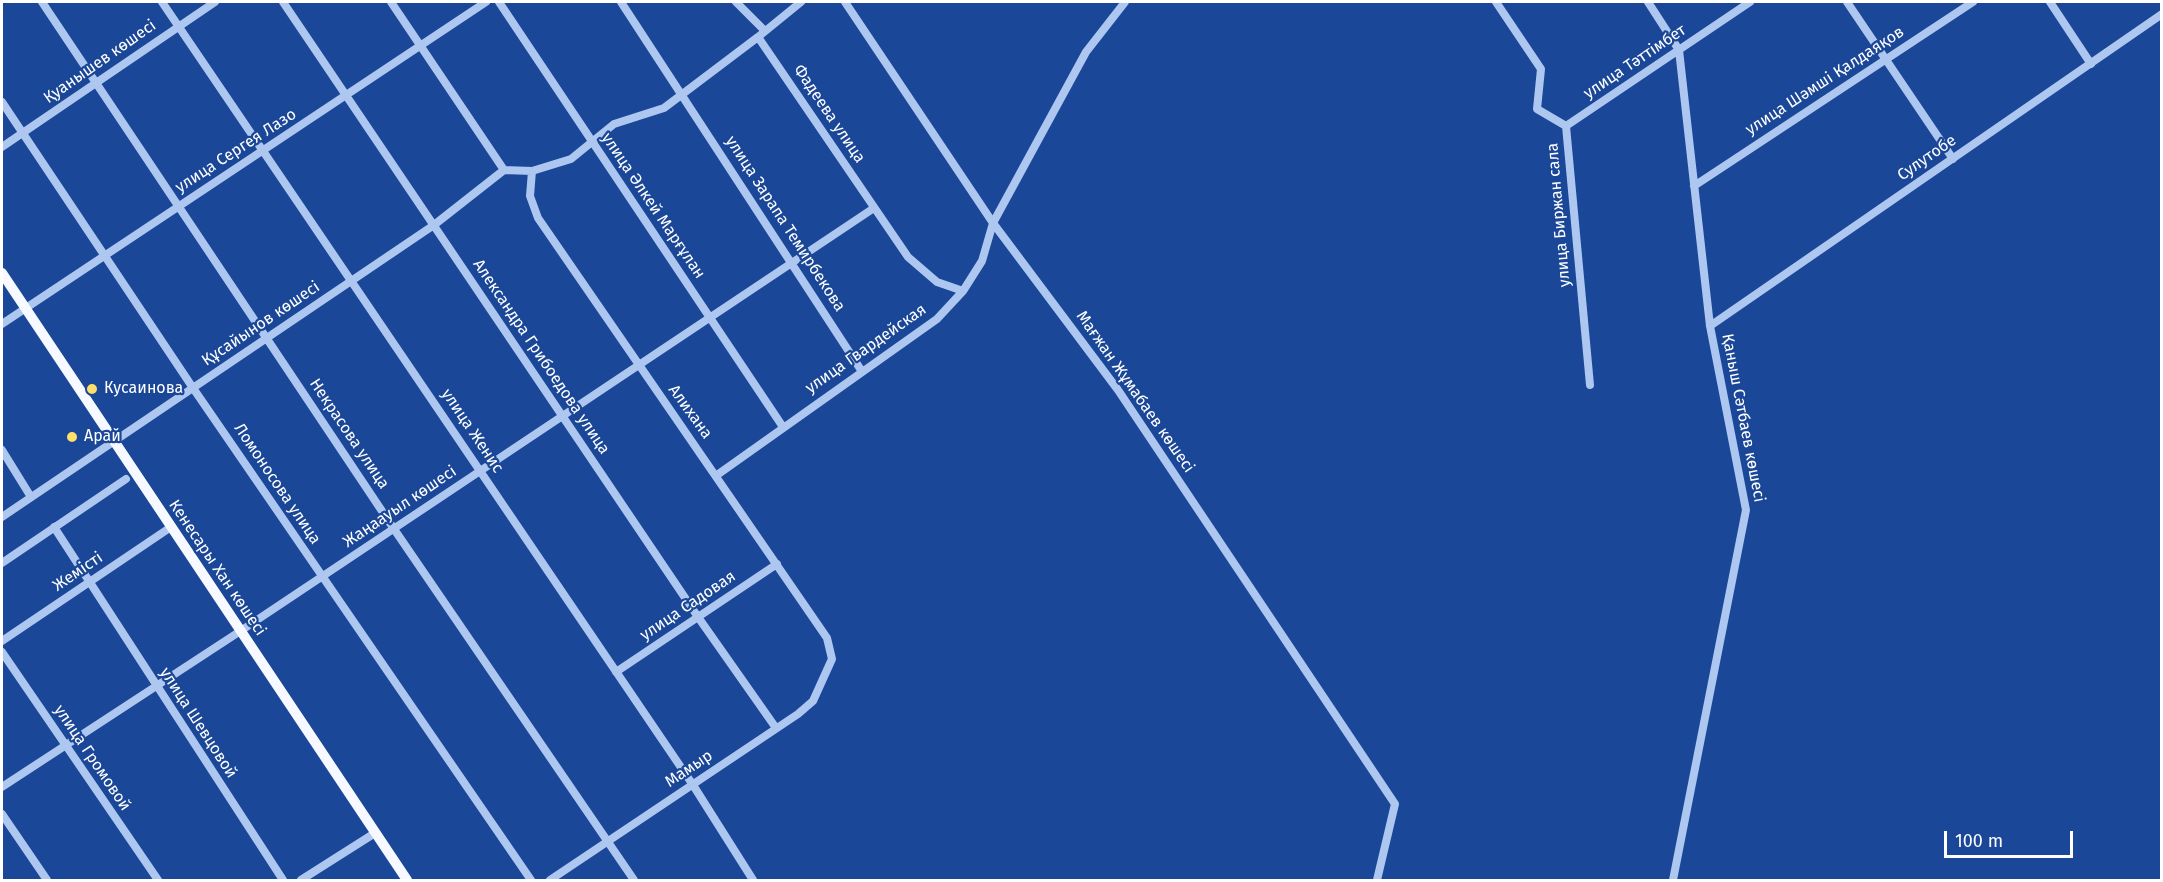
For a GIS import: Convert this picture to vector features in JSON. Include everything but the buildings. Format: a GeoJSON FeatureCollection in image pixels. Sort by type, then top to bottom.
{"type":"FeatureCollection","features":[{"type":"Feature","properties":{"kind":"main road","name":"Кенесары Хан көшесі"},"geometry":{"type":"LineString","coordinates":[[2,273],[407,880]]}},
{"type":"Feature","properties":{"kind":"street","name":"Некрасова улица"},"geometry":{"type":"LineString","coordinates":[[42,2],[394,529],[634,880]]}},
{"type":"Feature","properties":{"kind":"street","name":"улица Женис"},"geometry":{"type":"LineString","coordinates":[[162,2],[693,785],[753,880]]}},
{"type":"Feature","properties":{"kind":"street","name":"Қуанышев көшесі"},"geometry":{"type":"LineString","coordinates":[[2,147],[215,2]]}},
{"type":"Feature","properties":{"kind":"street","name":"Александра Грибоедова улица"},"geometry":{"type":"LineString","coordinates":[[283,2],[698,617],[776,728]]}},
{"type":"Feature","properties":{"kind":"street"},"geometry":{"type":"LineString","coordinates":[[391,2],[504,170],[532,171],[571,159],[614,124],[664,108],[801,2]]}},
{"type":"Feature","properties":{"kind":"street","name":"улица Сергея Лазо"},"geometry":{"type":"LineString","coordinates":[[2,324],[105,258],[486,2]]}},
{"type":"Feature","properties":{"kind":"street","name":"улица Әлкей Марғұлан"},"geometry":{"type":"LineString","coordinates":[[499,2],[591,142],[711,316],[783,427]]}},
{"type":"Feature","properties":{"kind":"street","name":"улица Зарапа Темирбекова"},"geometry":{"type":"LineString","coordinates":[[621,2],[861,370]]}},
{"type":"Feature","properties":{"kind":"street","name":"Фадеева улица"},"geometry":{"type":"LineString","coordinates":[[736,2],[762,34],[874,208],[917,265],[937,282],[963,291]]}},
{"type":"Feature","properties":{"kind":"street","name":"Мағжан Жұмабаев көшесі"},"geometry":{"type":"LineString","coordinates":[[845,2],[993,223],[1118,390],[1395,804],[1377,880]]}},
{"type":"Feature","properties":{"kind":"street","name":"улица Гвардейская"},"geometry":{"type":"LineString","coordinates":[[717,475],[861,370],[937,319],[963,291],[982,261],[993,223],[1086,52],[1125,2]]}},
{"type":"Feature","properties":{"kind":"street","name":"улица Биржан сала"},"geometry":{"type":"LineString","coordinates":[[1496,2],[1541,69],[1537,109],[1566,126],[1590,385]]}},
{"type":"Feature","properties":{"kind":"street","name":"Қаныш Сәтбаев көшесі"},"geometry":{"type":"LineString","coordinates":[[1648,2],[1679,50],[1710,326],[1746,510],[1673,880]]}},
{"type":"Feature","properties":{"kind":"street","name":"улица Тәттімбет"},"geometry":{"type":"LineString","coordinates":[[1566,126],[1750,2]]}},
{"type":"Feature","properties":{"kind":"street"},"geometry":{"type":"LineString","coordinates":[[1847,2],[1953,159]]}},
{"type":"Feature","properties":{"kind":"street","name":"улица Шәмші Қалдаяқов"},"geometry":{"type":"LineString","coordinates":[[1694,186],[1973,2]]}},
{"type":"Feature","properties":{"kind":"street"},"geometry":{"type":"LineString","coordinates":[[2050,2],[2091,64]]}},
{"type":"Feature","properties":{"kind":"street","name":"Сулутобе"},"geometry":{"type":"LineString","coordinates":[[1710,326],[2162,15]]}},
{"type":"Feature","properties":{"kind":"street","name":"Ломоносова улица"},"geometry":{"type":"LineString","coordinates":[[2,102],[193,388],[531,880]]}},
{"type":"Feature","properties":{"kind":"street","name":"Құсайынов көшесі"},"geometry":{"type":"LineString","coordinates":[[2,517],[434,225],[504,170]]}},
{"type":"Feature","properties":{"kind":"street","name":"Алихана"},"geometry":{"type":"LineString","coordinates":[[532,171],[530,196],[537,218],[637,365],[717,475],[827,638],[832,659],[830,669]]}},
{"type":"Feature","properties":{"kind":"street","name":"Жаңаауыл көшесі"},"geometry":{"type":"LineString","coordinates":[[2,787],[322,577],[874,208]]}},
{"type":"Feature","properties":{"kind":"street"},"geometry":{"type":"LineString","coordinates":[[2,450],[31,497]]}},
{"type":"Feature","properties":{"kind":"street"},"geometry":{"type":"LineString","coordinates":[[2,563],[126,479]]}},
{"type":"Feature","properties":{"kind":"street","name":"улица Шевцовой"},"geometry":{"type":"LineString","coordinates":[[54,527],[88,583],[283,880]]}},
{"type":"Feature","properties":{"kind":"street","name":"Жемісті"},"geometry":{"type":"LineString","coordinates":[[2,641],[171,527]]}},
{"type":"Feature","properties":{"kind":"street","name":"улица Садовая"},"geometry":{"type":"LineString","coordinates":[[616,672],[777,564]]}},
{"type":"Feature","properties":{"kind":"street","name":"улица Громовой"},"geometry":{"type":"LineString","coordinates":[[2,652],[158,880]]}},
{"type":"Feature","properties":{"kind":"street","name":"Мамыр"},"geometry":{"type":"LineString","coordinates":[[550,880],[693,785],[813,701],[830,669]]}},
{"type":"Feature","properties":{"kind":"street"},"geometry":{"type":"LineString","coordinates":[[2,814],[46,880]]}},
{"type":"Feature","properties":{"kind":"street"},"geometry":{"type":"LineString","coordinates":[[302,880],[375,833]]}},
{"type":"Feature","properties":{"kind":"place","name":"Кусаинова"},"geometry":{"type":"Point","coordinates":[92,389]}},
{"type":"Feature","properties":{"kind":"place","name":"Арай"},"geometry":{"type":"Point","coordinates":[72,437]}}]}
